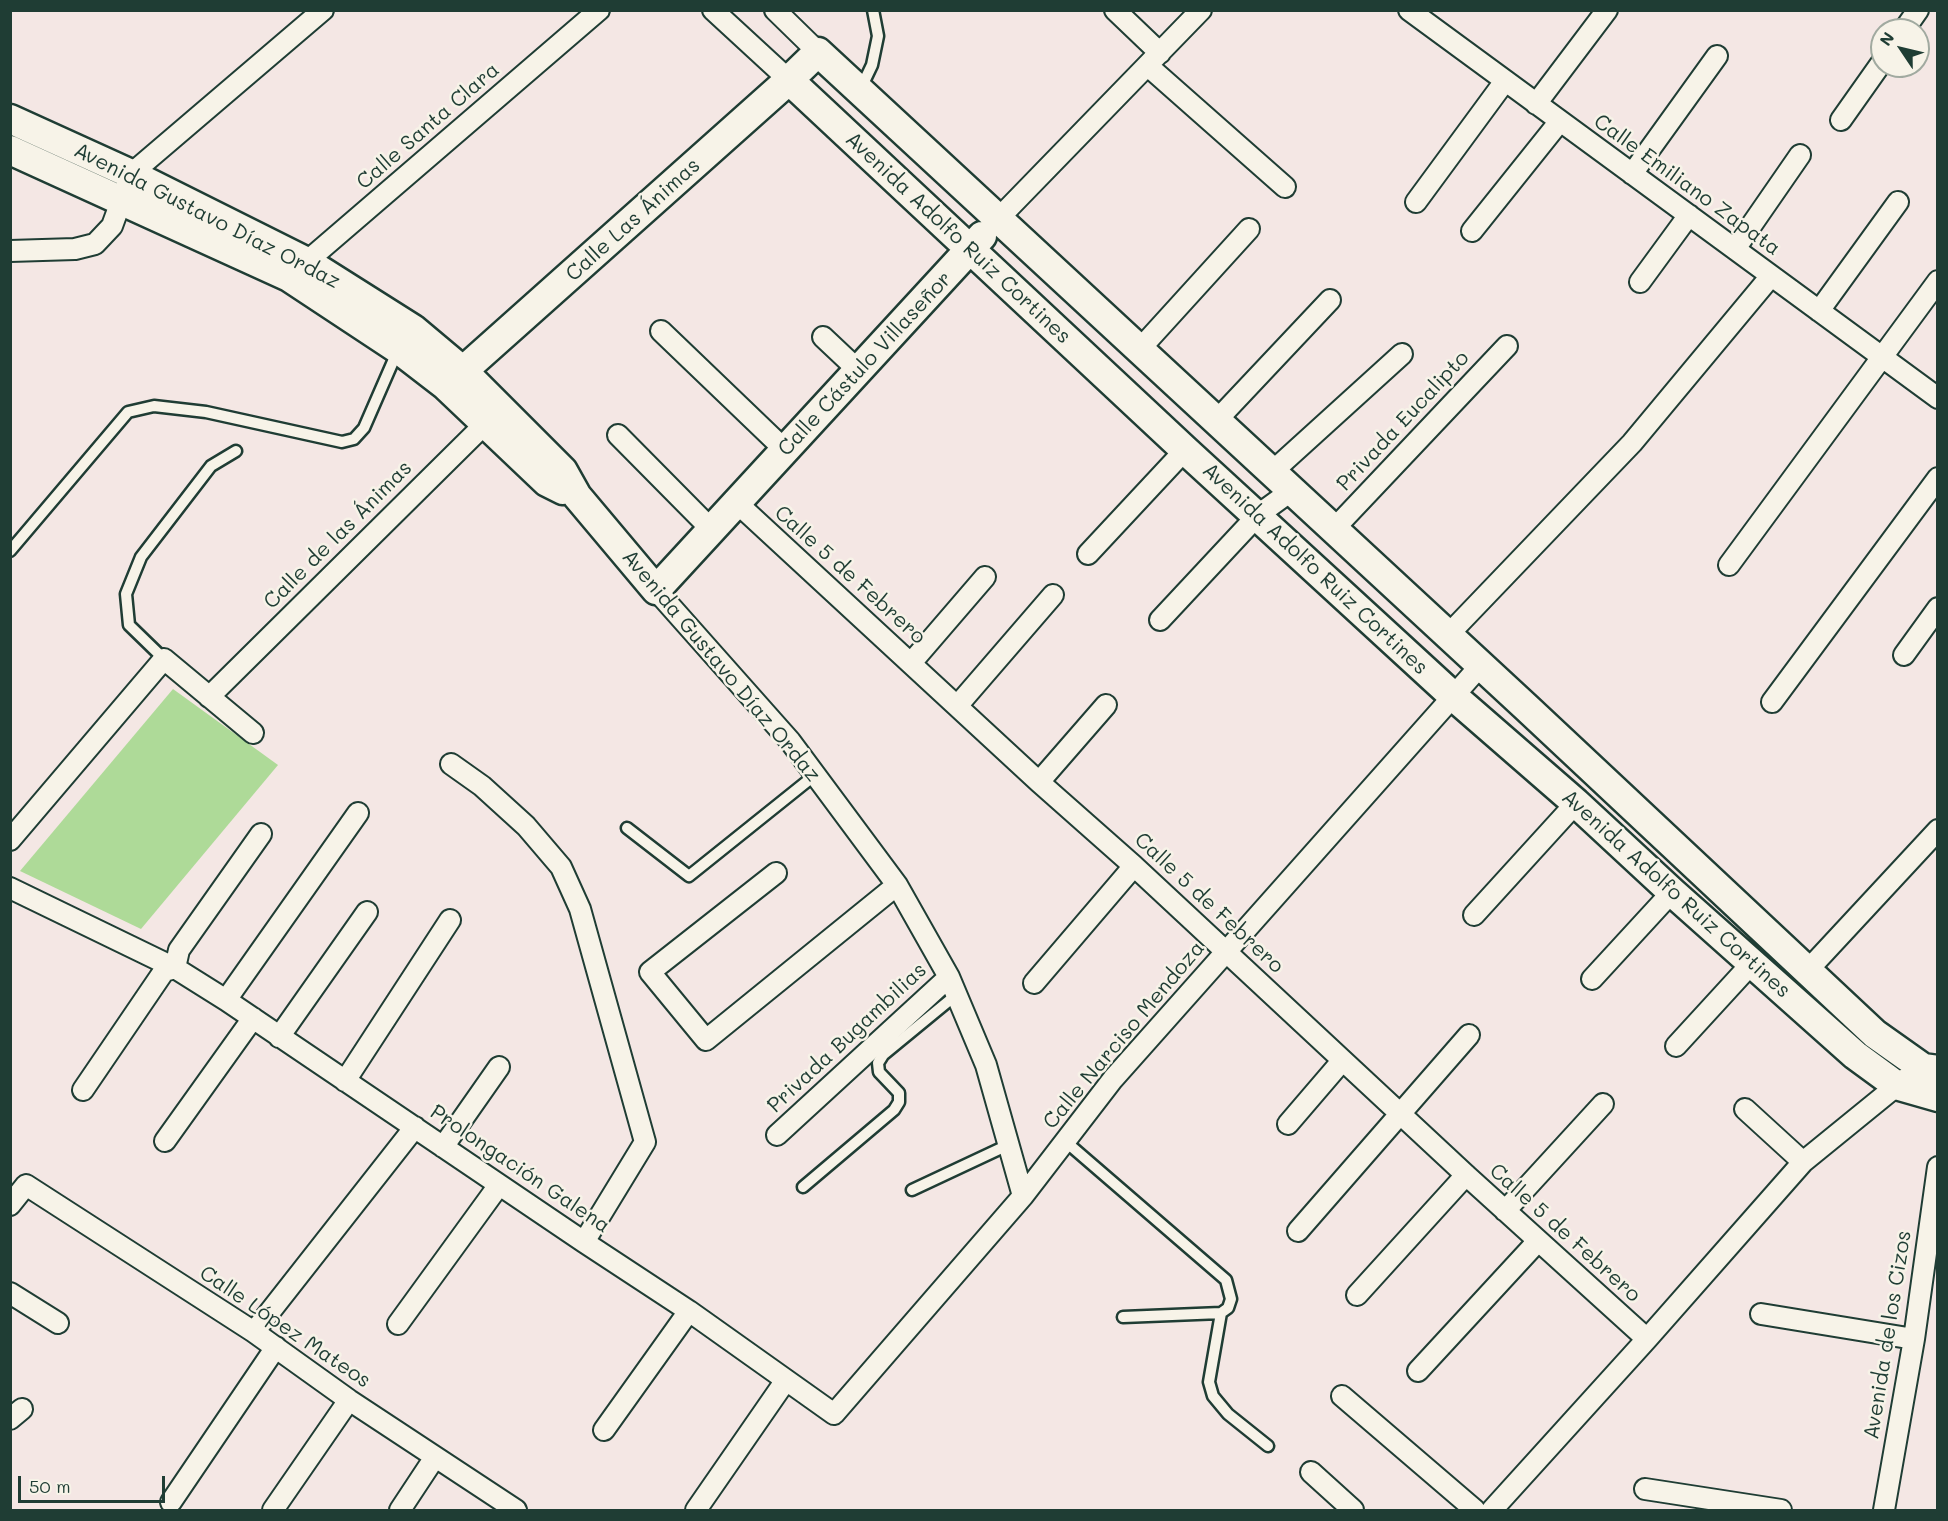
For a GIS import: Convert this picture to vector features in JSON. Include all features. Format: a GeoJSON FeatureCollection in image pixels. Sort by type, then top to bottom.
{"type":"FeatureCollection","features":[{"type":"Feature","properties":{"kind":"street"},"geometry":{"type":"LineString","coordinates":[[10,251],[75,249],[95,244],[112,226],[126,187],[323,10]]}},
{"type":"Feature","properties":{"kind":"street","name":"Calle Santa Clara"},"geometry":{"type":"LineString","coordinates":[[298,269],[599,10]]}},
{"type":"Feature","properties":{"kind":"street","name":"Avenida Adolfo Ruiz Cortines"},"geometry":{"type":"LineString","coordinates":[[713,10],[1185,450],[1453,696],[1576,803],[1672,892],[1855,1054],[1896,1084],[1938,1097]]}},
{"type":"Feature","properties":{"kind":"street","name":"Avenida Adolfo Ruiz Cortines"},"geometry":{"type":"LineString","coordinates":[[775,10],[1139,350],[1557,735],[1875,1034],[1930,1069]]}},
{"type":"Feature","properties":{"kind":"street"},"geometry":{"type":"LineString","coordinates":[[1115,10],[1154,60],[1285,187]]}},
{"type":"Feature","properties":{"kind":"street","name":"Calle Cástulo Villaseñor"},"geometry":{"type":"LineString","coordinates":[[656,590],[998,219],[1201,10]]}},
{"type":"Feature","properties":{"kind":"street"},"geometry":{"type":"LineString","coordinates":[[1536,104],[1607,10]]}},
{"type":"Feature","properties":{"kind":"street","name":"Calle Emiliano Zapata"},"geometry":{"type":"LineString","coordinates":[[1421,14],[1536,104],[1555,127],[1632,174],[1938,398]]}},
{"type":"Feature","properties":{"kind":"street","name":"Calle Las Ánimas"},"geometry":{"type":"LineString","coordinates":[[455,379],[818,52]]}},
{"type":"Feature","properties":{"kind":"street"},"geometry":{"type":"LineString","coordinates":[[1632,174],[1717,56]]}},
{"type":"Feature","properties":{"kind":"street"},"geometry":{"type":"LineString","coordinates":[[1841,120],[1871,78]]}},
{"type":"Feature","properties":{"kind":"street"},"geometry":{"type":"LineString","coordinates":[[1416,202],[1505,81]]}},
{"type":"Feature","properties":{"kind":"street","name":"Avenida Gustavo Díaz Ordaz"},"geometry":{"type":"LineString","coordinates":[[10,119],[126,187],[298,269],[413,329],[455,379],[493,415],[547,482],[576,496],[790,741],[897,885],[952,986],[986,1065],[1023,1196]]}},
{"type":"Feature","properties":{"kind":"street"},"geometry":{"type":"LineString","coordinates":[[1472,231],[1555,127]]}},
{"type":"Feature","properties":{"kind":"street","name":"Avenida Gustavo Díaz Ordaz"},"geometry":{"type":"LineString","coordinates":[[10,150],[126,187]]}},
{"type":"Feature","properties":{"kind":"street"},"geometry":{"type":"LineString","coordinates":[[1735,249],[1800,155]]}},
{"type":"Feature","properties":{"kind":"street"},"geometry":{"type":"LineString","coordinates":[[1820,311],[1898,202]]}},
{"type":"Feature","properties":{"kind":"street"},"geometry":{"type":"LineString","coordinates":[[1640,282],[1689,215]]}},
{"type":"Feature","properties":{"kind":"street"},"geometry":{"type":"LineString","coordinates":[[1139,350],[1249,229]]}},
{"type":"Feature","properties":{"kind":"street","name":"Avenida Gustavo Díaz Ordaz"},"geometry":{"type":"LineString","coordinates":[[298,269],[398,350],[455,379]]}},
{"type":"Feature","properties":{"kind":"street"},"geometry":{"type":"LineString","coordinates":[[1448,635],[1632,443],[1771,276]]}},
{"type":"Feature","properties":{"kind":"street"},"geometry":{"type":"LineString","coordinates":[[1729,565],[1938,281]]}},
{"type":"Feature","properties":{"kind":"street"},"geometry":{"type":"LineString","coordinates":[[1216,421],[1330,300]]}},
{"type":"Feature","properties":{"kind":"street"},"geometry":{"type":"LineString","coordinates":[[661,331],[785,450]]}},
{"type":"Feature","properties":{"kind":"street"},"geometry":{"type":"LineString","coordinates":[[823,338],[858,370]]}},
{"type":"Feature","properties":{"kind":"street","name":"Privada Eucalipto"},"geometry":{"type":"LineString","coordinates":[[1334,529],[1507,346]]}},
{"type":"Feature","properties":{"kind":"street"},"geometry":{"type":"LineString","coordinates":[[1160,620],[1258,515],[1282,482],[1402,354]]}},
{"type":"Feature","properties":{"kind":"street","name":"Calle de las Ánimas"},"geometry":{"type":"LineString","coordinates":[[209,697],[493,415]]}},
{"type":"Feature","properties":{"kind":"street"},"geometry":{"type":"LineString","coordinates":[[618,435],[712,530]]}},
{"type":"Feature","properties":{"kind":"street"},"geometry":{"type":"LineString","coordinates":[[1088,554],[1185,450]]}},
{"type":"Feature","properties":{"kind":"street"},"geometry":{"type":"LineString","coordinates":[[1772,702],[1938,478]]}},
{"type":"Feature","properties":{"kind":"street","name":"Calle 5 de Febrero"},"geometry":{"type":"LineString","coordinates":[[736,503],[1647,1339]]}},
{"type":"Feature","properties":{"kind":"street"},"geometry":{"type":"LineString","coordinates":[[911,663],[985,577]]}},
{"type":"Feature","properties":{"kind":"street"},"geometry":{"type":"LineString","coordinates":[[958,705],[1053,595]]}},
{"type":"Feature","properties":{"kind":"street"},"geometry":{"type":"LineString","coordinates":[[1904,655],[1938,608]]}},
{"type":"Feature","properties":{"kind":"street"},"geometry":{"type":"LineString","coordinates":[[10,840],[164,660],[254,733]]}},
{"type":"Feature","properties":{"kind":"street","name":"Calle Narciso Mendoza"},"geometry":{"type":"LineString","coordinates":[[834,1414],[1023,1196],[1113,1078],[1481,665]]}},
{"type":"Feature","properties":{"kind":"street"},"geometry":{"type":"LineString","coordinates":[[1039,782],[1106,705]]}},
{"type":"Feature","properties":{"kind":"street"},"geometry":{"type":"LineString","coordinates":[[1530,763],[1557,735]]}},
{"type":"Feature","properties":{"kind":"street"},"geometry":{"type":"LineString","coordinates":[[451,764],[482,786],[526,826],[561,867],[580,909],[645,1142],[584,1242]]}},
{"type":"Feature","properties":{"kind":"street"},"geometry":{"type":"LineString","coordinates":[[1474,915],[1576,803]]}},
{"type":"Feature","properties":{"kind":"street"},"geometry":{"type":"LineString","coordinates":[[226,1000],[357,813]]}},
{"type":"Feature","properties":{"kind":"street"},"geometry":{"type":"LineString","coordinates":[[1808,970],[1938,830]]}},
{"type":"Feature","properties":{"kind":"street"},"geometry":{"type":"LineString","coordinates":[[83,1090],[164,971],[175,968],[179,950],[261,834]]}},
{"type":"Feature","properties":{"kind":"street"},"geometry":{"type":"LineString","coordinates":[[1034,983],[1134,866]]}},
{"type":"Feature","properties":{"kind":"street"},"geometry":{"type":"LineString","coordinates":[[776,873],[650,972],[706,1040],[897,885]]}},
{"type":"Feature","properties":{"kind":"street","name":"Prolongación Galena"},"geometry":{"type":"LineString","coordinates":[[10,888],[175,968],[226,1000],[689,1311],[834,1414]]}},
{"type":"Feature","properties":{"kind":"street"},"geometry":{"type":"LineString","coordinates":[[1592,979],[1672,892]]}},
{"type":"Feature","properties":{"kind":"street"},"geometry":{"type":"LineString","coordinates":[[279,1037],[367,912]]}},
{"type":"Feature","properties":{"kind":"street"},"geometry":{"type":"LineString","coordinates":[[345,1081],[450,920]]}},
{"type":"Feature","properties":{"kind":"street"},"geometry":{"type":"LineString","coordinates":[[1676,1046],[1753,962]]}},
{"type":"Feature","properties":{"kind":"street","name":"Privada Bugambilias"},"geometry":{"type":"LineString","coordinates":[[777,1135],[952,986]]}},
{"type":"Feature","properties":{"kind":"street"},"geometry":{"type":"LineString","coordinates":[[165,1141],[254,1018]]}},
{"type":"Feature","properties":{"kind":"street"},"geometry":{"type":"LineString","coordinates":[[1855,1054],[1875,1034]]}},
{"type":"Feature","properties":{"kind":"street"},"geometry":{"type":"LineString","coordinates":[[1298,1231],[1469,1035]]}},
{"type":"Feature","properties":{"kind":"street"},"geometry":{"type":"LineString","coordinates":[[1288,1124],[1342,1061]]}},
{"type":"Feature","properties":{"kind":"street"},"geometry":{"type":"LineString","coordinates":[[443,1147],[500,1067]]}},
{"type":"Feature","properties":{"kind":"street"},"geometry":{"type":"LineString","coordinates":[[1492,1510],[1803,1162],[1896,1084],[1930,1069]]}},
{"type":"Feature","properties":{"kind":"street"},"geometry":{"type":"LineString","coordinates":[[1505,1211],[1603,1104]]}},
{"type":"Feature","properties":{"kind":"street"},"geometry":{"type":"LineString","coordinates":[[1745,1109],[1803,1162]]}},
{"type":"Feature","properties":{"kind":"street"},"geometry":{"type":"LineString","coordinates":[[254,1332],[415,1127]]}},
{"type":"Feature","properties":{"kind":"street","name":"Avenida de los Cizos"},"geometry":{"type":"LineString","coordinates":[[1884,1510],[1914,1339],[1938,1167]]}},
{"type":"Feature","properties":{"kind":"street"},"geometry":{"type":"LineString","coordinates":[[1357,1295],[1466,1175]]}},
{"type":"Feature","properties":{"kind":"street","name":"Calle López Mateos"},"geometry":{"type":"LineString","coordinates":[[10,1205],[26,1185],[254,1332],[349,1400],[512,1509]]}},
{"type":"Feature","properties":{"kind":"street"},"geometry":{"type":"LineString","coordinates":[[398,1323],[499,1185]]}},
{"type":"Feature","properties":{"kind":"street"},"geometry":{"type":"LineString","coordinates":[[1418,1371],[1538,1241]]}},
{"type":"Feature","properties":{"kind":"street"},"geometry":{"type":"LineString","coordinates":[[10,1293],[58,1323]]}},
{"type":"Feature","properties":{"kind":"street"},"geometry":{"type":"LineString","coordinates":[[604,1430],[689,1311]]}},
{"type":"Feature","properties":{"kind":"street"},"geometry":{"type":"LineString","coordinates":[[1761,1314],[1914,1339]]}},
{"type":"Feature","properties":{"kind":"street"},"geometry":{"type":"LineString","coordinates":[[171,1502],[276,1347]]}},
{"type":"Feature","properties":{"kind":"street"},"geometry":{"type":"LineString","coordinates":[[696,1510],[786,1380]]}},
{"type":"Feature","properties":{"kind":"street"},"geometry":{"type":"LineString","coordinates":[[1342,1396],[1475,1510]]}},
{"type":"Feature","properties":{"kind":"street"},"geometry":{"type":"LineString","coordinates":[[273,1510],[349,1400]]}},
{"type":"Feature","properties":{"kind":"street"},"geometry":{"type":"LineString","coordinates":[[400,1510],[435,1457]]}},
{"type":"Feature","properties":{"kind":"street"},"geometry":{"type":"LineString","coordinates":[[1311,1472],[1353,1510]]}},
{"type":"Feature","properties":{"kind":"street"},"geometry":{"type":"LineString","coordinates":[[1646,1489],[1781,1510]]}},
{"type":"Feature","properties":{"kind":"lane"},"geometry":{"type":"LineString","coordinates":[[860,91],[872,64],[878,36],[873,10]]}},
{"type":"Feature","properties":{"kind":"lane"},"geometry":{"type":"LineString","coordinates":[[10,551],[128,412],[154,406],[206,412],[342,442],[354,438],[364,428],[398,350]]}},
{"type":"Feature","properties":{"kind":"lane"},"geometry":{"type":"LineString","coordinates":[[164,660],[129,625],[126,594],[141,557],[211,466],[236,451]]}},
{"type":"Feature","properties":{"kind":"lane"},"geometry":{"type":"LineString","coordinates":[[627,828],[689,876],[815,775]]}},
{"type":"Feature","properties":{"kind":"lane"},"geometry":{"type":"LineString","coordinates":[[803,1187],[894,1110],[899,1102],[898,1093],[879,1072],[878,1063],[883,1055],[952,986]]}},
{"type":"Feature","properties":{"kind":"lane"},"geometry":{"type":"LineString","coordinates":[[1065,1141],[1226,1280],[1231,1299],[1228,1308],[1221,1313],[1123,1317]]}},
{"type":"Feature","properties":{"kind":"lane"},"geometry":{"type":"LineString","coordinates":[[912,1190],[1008,1145]]}},
{"type":"Feature","properties":{"kind":"lane"},"geometry":{"type":"LineString","coordinates":[[1221,1313],[1209,1382],[1213,1396],[1228,1414],[1268,1446]]}},
{"type":"Feature","properties":{"kind":"green space"},"geometry":{"type":"Polygon","coordinates":[[[173,689],[278,765],[141,929],[20,871],[173,689]]]}}]}
